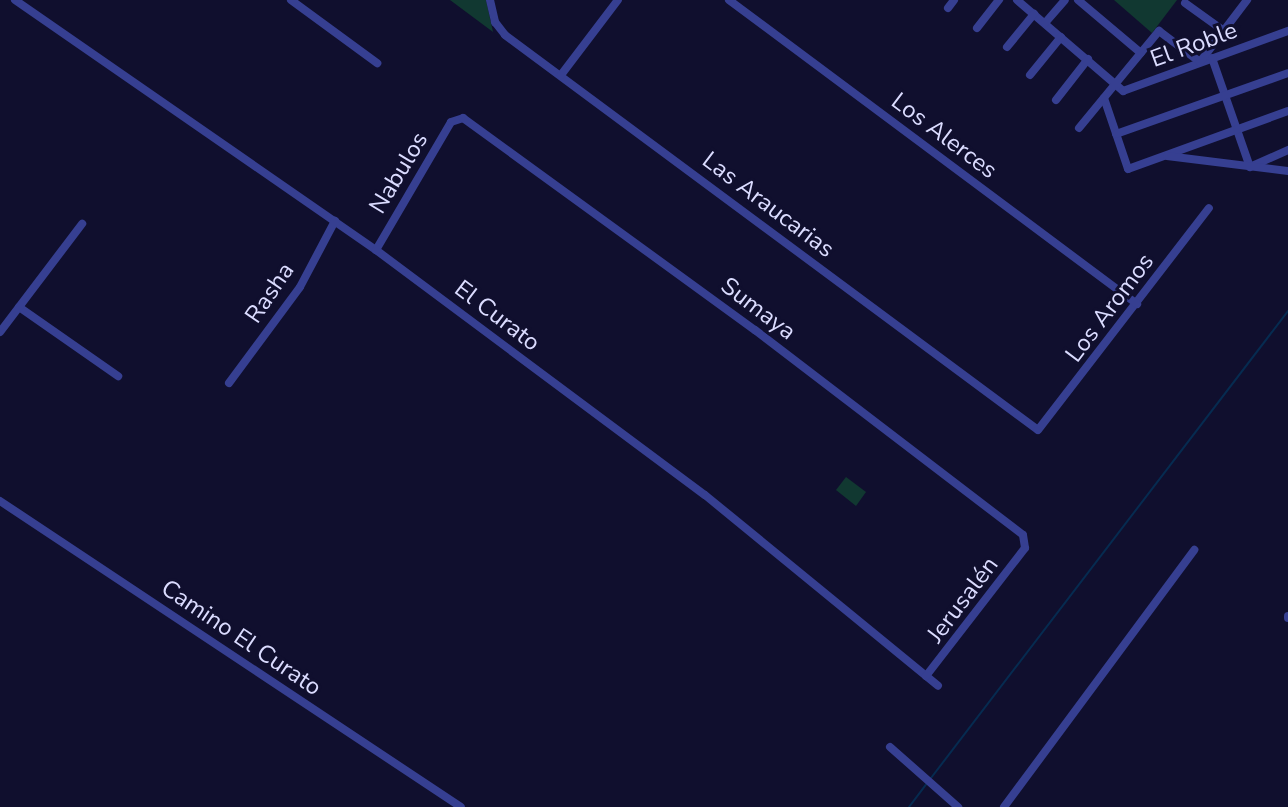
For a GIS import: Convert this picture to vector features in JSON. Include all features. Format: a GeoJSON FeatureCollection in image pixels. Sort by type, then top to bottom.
{"type":"FeatureCollection","features":[{"type":"Feature","properties":{"kind":"street","name":"El Curato"},"geometry":{"type":"LineString","coordinates":[[15,0],[376,250],[705,495],[938,686]]}},
{"type":"Feature","properties":{"kind":"street"},"geometry":{"type":"LineString","coordinates":[[292,0],[377,63]]}},
{"type":"Feature","properties":{"kind":"street","name":"Las Araucarias"},"geometry":{"type":"LineString","coordinates":[[490,0],[497,27],[1040,430]]}},
{"type":"Feature","properties":{"kind":"street"},"geometry":{"type":"LineString","coordinates":[[561,75],[618,0]]}},
{"type":"Feature","properties":{"kind":"street","name":"Los Alerces"},"geometry":{"type":"LineString","coordinates":[[729,0],[1137,304]]}},
{"type":"Feature","properties":{"kind":"street"},"geometry":{"type":"LineString","coordinates":[[977,29],[999,0]]}},
{"type":"Feature","properties":{"kind":"street"},"geometry":{"type":"LineString","coordinates":[[1017,0],[1117,83]]}},
{"type":"Feature","properties":{"kind":"street"},"geometry":{"type":"LineString","coordinates":[[1045,23],[1065,0]]}},
{"type":"Feature","properties":{"kind":"street"},"geometry":{"type":"LineString","coordinates":[[1078,0],[1140,53]]}},
{"type":"Feature","properties":{"kind":"street"},"geometry":{"type":"LineString","coordinates":[[1079,128],[1153,38],[1165,31],[1200,62],[1244,1]]}},
{"type":"Feature","properties":{"kind":"street"},"geometry":{"type":"LineString","coordinates":[[1185,3],[1223,31]]}},
{"type":"Feature","properties":{"kind":"street"},"geometry":{"type":"LineString","coordinates":[[1007,47],[1034,14]]}},
{"type":"Feature","properties":{"kind":"street","name":"El Roble"},"geometry":{"type":"LineString","coordinates":[[1117,83],[1123,91],[1288,31]]}},
{"type":"Feature","properties":{"kind":"street"},"geometry":{"type":"LineString","coordinates":[[1030,75],[1061,37]]}},
{"type":"Feature","properties":{"kind":"street"},"geometry":{"type":"LineString","coordinates":[[1212,58],[1250,167]]}},
{"type":"Feature","properties":{"kind":"street"},"geometry":{"type":"LineString","coordinates":[[1056,100],[1088,59]]}},
{"type":"Feature","properties":{"kind":"street"},"geometry":{"type":"LineString","coordinates":[[1116,134],[1288,73]]}},
{"type":"Feature","properties":{"kind":"street"},"geometry":{"type":"LineString","coordinates":[[1104,98],[1128,169],[1288,111]]}},
{"type":"Feature","properties":{"kind":"street","name":"Nabulos"},"geometry":{"type":"LineString","coordinates":[[376,250],[457,118]]}},
{"type":"Feature","properties":{"kind":"street","name":"Sumaya"},"geometry":{"type":"LineString","coordinates":[[457,118],[766,338],[1023,535],[1027,543]]}},
{"type":"Feature","properties":{"kind":"street"},"geometry":{"type":"LineString","coordinates":[[1250,167],[1288,150]]}},
{"type":"Feature","properties":{"kind":"street"},"geometry":{"type":"LineString","coordinates":[[1164,156],[1288,171]]}},
{"type":"Feature","properties":{"kind":"street","name":"Los Aromos"},"geometry":{"type":"LineString","coordinates":[[1040,430],[1209,208]]}},
{"type":"Feature","properties":{"kind":"street","name":"Rasha"},"geometry":{"type":"LineString","coordinates":[[229,383],[299,287],[335,221]]}},
{"type":"Feature","properties":{"kind":"street"},"geometry":{"type":"LineString","coordinates":[[0,332],[82,224]]}},
{"type":"Feature","properties":{"kind":"street"},"geometry":{"type":"LineString","coordinates":[[19,307],[118,376]]}},
{"type":"Feature","properties":{"kind":"street","name":"Camino El Curato"},"geometry":{"type":"LineString","coordinates":[[0,501],[461,807]]}},
{"type":"Feature","properties":{"kind":"street","name":"Jerusalén"},"geometry":{"type":"LineString","coordinates":[[926,676],[1027,543]]}},
{"type":"Feature","properties":{"kind":"street"},"geometry":{"type":"LineString","coordinates":[[1004,807],[1194,550]]}},
{"type":"Feature","properties":{"kind":"street"},"geometry":{"type":"LineString","coordinates":[[890,747],[927,783],[958,807]]}},
{"type":"Feature","properties":{"kind":"green space"},"geometry":{"type":"Polygon","coordinates":[[[450,0],[486,0],[493,32],[450,0]]]}},
{"type":"Feature","properties":{"kind":"green space"},"geometry":{"type":"Polygon","coordinates":[[[1114,0],[1177,0],[1152,33],[1114,0]]]}},
{"type":"Feature","properties":{"kind":"green space"},"geometry":{"type":"Polygon","coordinates":[[[846,477],[866,492],[856,506],[836,490],[846,477]]]}},
{"type":"Feature","properties":{"kind":"waterway"},"geometry":{"type":"LineString","coordinates":[[931,778],[1288,311]]}},
{"type":"Feature","properties":{"kind":"waterway"},"geometry":{"type":"LineString","coordinates":[[909,807],[927,783]]}}]}
